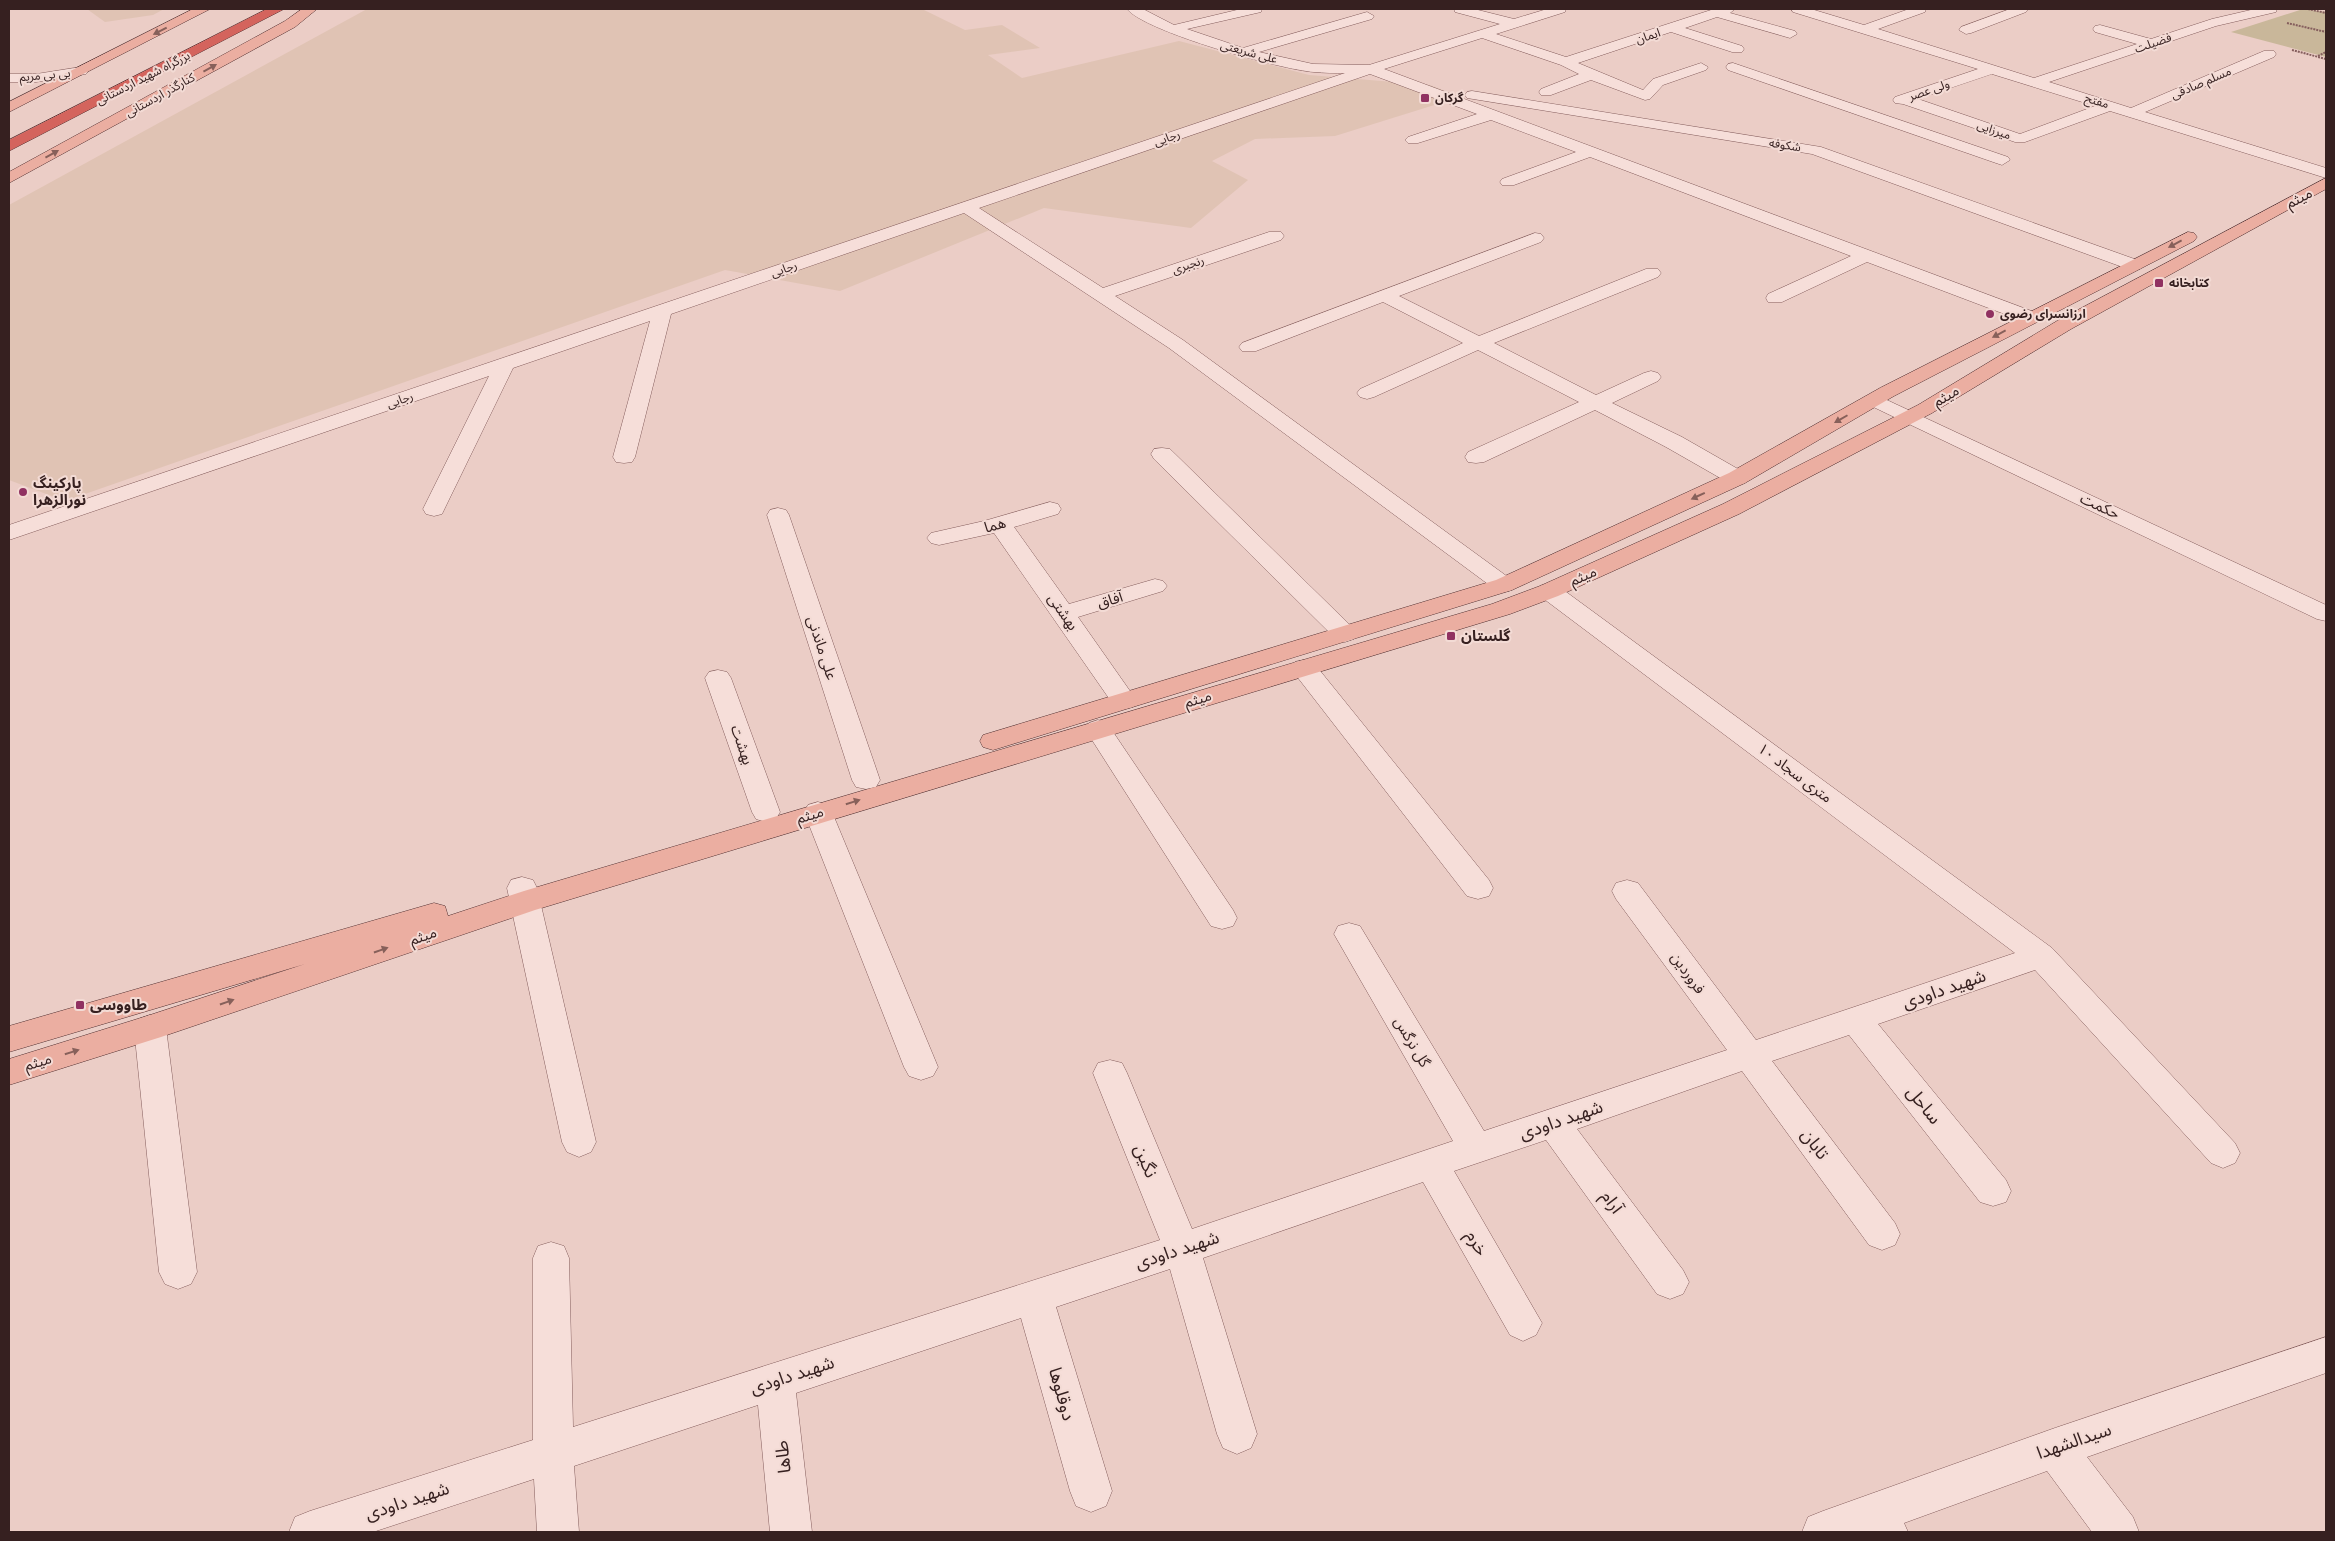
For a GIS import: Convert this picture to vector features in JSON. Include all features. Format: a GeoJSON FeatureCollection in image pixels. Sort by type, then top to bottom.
{"type":"FeatureCollection","features":[{"type":"Feature","properties":{"kind":"highway","name":"بزرگراه شهید اردستانی"},"geometry":{"type":"LineString","coordinates":[[9,146],[277,9]]}},
{"type":"Feature","properties":{"kind":"main road"},"geometry":{"type":"LineString","coordinates":[[12,102],[81,72],[203,9]]}},
{"type":"Feature","properties":{"kind":"main road","name":"کنارگذر اردستانی"},"geometry":{"type":"LineString","coordinates":[[9,178],[290,24],[310,9]]}},
{"type":"Feature","properties":{"kind":"main road","name":"میثم"},"geometry":{"type":"LineString","coordinates":[[9,1072],[150,1028],[523,895],[766,812],[1124,700],[1504,585],[1737,478],[1880,396],[2030,317],[2323,172]]}},
{"type":"Feature","properties":{"kind":"main road","name":"میثم"},"geometry":{"type":"LineString","coordinates":[[9,1039],[818,812],[1501,609],[1549,591],[1731,509],[1918,412],[2323,172]]}},
{"type":"Feature","properties":{"kind":"street","name":"علی شریعتی"},"geometry":{"type":"LineString","coordinates":[[1134,9],[1172,29],[1244,52],[1313,68],[1370,69]]}},
{"type":"Feature","properties":{"kind":"street"},"geometry":{"type":"LineString","coordinates":[[1172,29],[1256,9]]}},
{"type":"Feature","properties":{"kind":"street"},"geometry":{"type":"LineString","coordinates":[[1460,9],[1513,23]]}},
{"type":"Feature","properties":{"kind":"street","name":"رجایی"},"geometry":{"type":"LineString","coordinates":[[11,531],[1370,69],[1560,9]]}},
{"type":"Feature","properties":{"kind":"street","name":"ایمان"},"geometry":{"type":"LineString","coordinates":[[1566,62],[1729,9]]}},
{"type":"Feature","properties":{"kind":"street","name":"مفتح"},"geometry":{"type":"LineString","coordinates":[[1798,9],[2323,172]]}},
{"type":"Feature","properties":{"kind":"street"},"geometry":{"type":"LineString","coordinates":[[1867,29],[1920,9]]}},
{"type":"Feature","properties":{"kind":"street"},"geometry":{"type":"LineString","coordinates":[[1989,9],[2016,11]]}},
{"type":"Feature","properties":{"kind":"street","name":"فضیلت"},"geometry":{"type":"LineString","coordinates":[[2036,82],[2212,23],[2271,9]]}},
{"type":"Feature","properties":{"kind":"street"},"geometry":{"type":"LineString","coordinates":[[1966,30],[2016,11]]}},
{"type":"Feature","properties":{"kind":"street"},"geometry":{"type":"LineString","coordinates":[[1716,13],[1790,34]]}},
{"type":"Feature","properties":{"kind":"street"},"geometry":{"type":"LineString","coordinates":[[1244,52],[1367,16]]}},
{"type":"Feature","properties":{"kind":"street"},"geometry":{"type":"LineString","coordinates":[[2188,17],[2212,23]]}},
{"type":"Feature","properties":{"kind":"street"},"geometry":{"type":"LineString","coordinates":[[1672,28],[1737,49]]}},
{"type":"Feature","properties":{"kind":"street"},"geometry":{"type":"LineString","coordinates":[[2100,29],[2153,44]]}},
{"type":"Feature","properties":{"kind":"street"},"geometry":{"type":"LineString","coordinates":[[1481,33],[1566,62],[1591,75],[1646,96]]}},
{"type":"Feature","properties":{"kind":"street","name":"مسلم صادقی"},"geometry":{"type":"LineString","coordinates":[[2133,112],[2269,54]]}},
{"type":"Feature","properties":{"kind":"street"},"geometry":{"type":"LineString","coordinates":[[1617,118],[1646,96],[1658,82],[1701,67]]}},
{"type":"Feature","properties":{"kind":"street"},"geometry":{"type":"LineString","coordinates":[[1733,67],[2002,160]]}},
{"type":"Feature","properties":{"kind":"street"},"geometry":{"type":"LineString","coordinates":[[1370,69],[2030,317]]}},
{"type":"Feature","properties":{"kind":"street","name":"ولی عصر"},"geometry":{"type":"LineString","coordinates":[[1865,112],[1993,69]]}},
{"type":"Feature","properties":{"kind":"street","name":"بی بی مریم"},"geometry":{"type":"LineString","coordinates":[[9,78],[36,78],[81,72]]}},
{"type":"Feature","properties":{"kind":"street"},"geometry":{"type":"LineString","coordinates":[[1546,92],[1591,75]]}},
{"type":"Feature","properties":{"kind":"street","name":"شکوفه"},"geometry":{"type":"LineString","coordinates":[[1421,88],[1815,150],[2134,265]]}},
{"type":"Feature","properties":{"kind":"street","name":"میرزایی"},"geometry":{"type":"LineString","coordinates":[[1904,99],[2020,138],[2112,105]]}},
{"type":"Feature","properties":{"kind":"street"},"geometry":{"type":"LineString","coordinates":[[1413,140],[1484,112],[1525,103]]}},
{"type":"Feature","properties":{"kind":"street"},"geometry":{"type":"LineString","coordinates":[[1508,182],[1592,151]]}},
{"type":"Feature","properties":{"kind":"street"},"geometry":{"type":"LineString","coordinates":[[966,207],[1176,344],[1504,585]]}},
{"type":"Feature","properties":{"kind":"street","name":"رنجبری"},"geometry":{"type":"LineString","coordinates":[[1101,295],[1275,236]]}},
{"type":"Feature","properties":{"kind":"street"},"geometry":{"type":"LineString","coordinates":[[1249,347],[1535,238]]}},
{"type":"Feature","properties":{"kind":"street"},"geometry":{"type":"LineString","coordinates":[[1775,298],[1867,256]]}},
{"type":"Feature","properties":{"kind":"street"},"geometry":{"type":"LineString","coordinates":[[1367,393],[1478,343],[1652,273]]}},
{"type":"Feature","properties":{"kind":"street"},"geometry":{"type":"LineString","coordinates":[[1383,295],[1674,442],[1737,478]]}},
{"type":"Feature","properties":{"kind":"street"},"geometry":{"type":"LineString","coordinates":[[624,457],[662,311]]}},
{"type":"Feature","properties":{"kind":"street"},"geometry":{"type":"LineString","coordinates":[[434,509],[505,364]]}},
{"type":"Feature","properties":{"kind":"street"},"geometry":{"type":"LineString","coordinates":[[1476,457],[1651,377]]}},
{"type":"Feature","properties":{"kind":"street","name":"حکمت"},"geometry":{"type":"LineString","coordinates":[[1880,396],[2326,597]]}},
{"type":"Feature","properties":{"kind":"street","name":"حکمت"},"geometry":{"type":"LineString","coordinates":[[1918,412],[2326,614]]}},
{"type":"Feature","properties":{"kind":"street"},"geometry":{"type":"LineString","coordinates":[[1162,454],[1345,634]]}},
{"type":"Feature","properties":{"kind":"street","name":"هما"},"geometry":{"type":"LineString","coordinates":[[939,538],[1000,524],[1050,509]]}},
{"type":"Feature","properties":{"kind":"street","name":"علی ماندنی"},"geometry":{"type":"LineString","coordinates":[[778,515],[866,780]]}},
{"type":"Feature","properties":{"kind":"street","name":"بهشتی"},"geometry":{"type":"LineString","coordinates":[[1000,524],[1065,613],[1124,700]]}},
{"type":"Feature","properties":{"kind":"street","name":"آفاق"},"geometry":{"type":"LineString","coordinates":[[1065,613],[1155,586]]}},
{"type":"Feature","properties":{"kind":"street","name":"۱۰ متری سجاد"},"geometry":{"type":"LineString","coordinates":[[1549,591],[2041,956],[2223,1153]]}},
{"type":"Feature","properties":{"kind":"street"},"geometry":{"type":"LineString","coordinates":[[1304,668],[1478,888]]}},
{"type":"Feature","properties":{"kind":"street","name":"بهشت"},"geometry":{"type":"LineString","coordinates":[[718,678],[766,812]]}},
{"type":"Feature","properties":{"kind":"street"},"geometry":{"type":"LineString","coordinates":[[1098,729],[1222,918]]}},
{"type":"Feature","properties":{"kind":"street"},"geometry":{"type":"LineString","coordinates":[[818,812],[921,1067]]}},
{"type":"Feature","properties":{"kind":"street","name":"فروردین"},"geometry":{"type":"LineString","coordinates":[[1627,891],[1749,1055]]}},
{"type":"Feature","properties":{"kind":"street"},"geometry":{"type":"LineString","coordinates":[[523,895],[579,1142]]}},
{"type":"Feature","properties":{"kind":"street","name":"گل نرگس"},"geometry":{"type":"LineString","coordinates":[[1349,934],[1476,1149]]}},
{"type":"Feature","properties":{"kind":"street","name":"شهید داودی"},"geometry":{"type":"LineString","coordinates":[[310,1532],[1182,1249],[2041,956]]}},
{"type":"Feature","properties":{"kind":"street","name":"ساحل"},"geometry":{"type":"LineString","coordinates":[[1855,1019],[1993,1192]]}},
{"type":"Feature","properties":{"kind":"street"},"geometry":{"type":"LineString","coordinates":[[150,1028],[178,1272]]}},
{"type":"Feature","properties":{"kind":"street","name":"تابان"},"geometry":{"type":"LineString","coordinates":[[1749,1055],[1882,1234]]}},
{"type":"Feature","properties":{"kind":"street","name":"نگین"},"geometry":{"type":"LineString","coordinates":[[1110,1073],[1182,1249],[1237,1434]]}},
{"type":"Feature","properties":{"kind":"street","name":"آرام"},"geometry":{"type":"LineString","coordinates":[[1553,1123],[1670,1282]]}},
{"type":"Feature","properties":{"kind":"street","name":"خرم"},"geometry":{"type":"LineString","coordinates":[[1431,1164],[1523,1323]]}},
{"type":"Feature","properties":{"kind":"street"},"geometry":{"type":"LineString","coordinates":[[551,1258],[553,1453],[558,1532]]}},
{"type":"Feature","properties":{"kind":"street","name":"دوقلوها"},"geometry":{"type":"LineString","coordinates":[[1034,1297],[1091,1490]]}},
{"type":"Feature","properties":{"kind":"street","name":"سیدالشهدا"},"geometry":{"type":"LineString","coordinates":[[1823,1532],[1881,1523],[2055,1448],[2326,1355]]}},
{"type":"Feature","properties":{"kind":"street","name":"طاها"},"geometry":{"type":"LineString","coordinates":[[775,1381],[791,1532]]}},
{"type":"Feature","properties":{"kind":"street"},"geometry":{"type":"LineString","coordinates":[[2055,1448],[2118,1532]]}},
{"type":"Feature","properties":{"kind":"path"},"geometry":{"type":"LineString","coordinates":[[2308,9],[2326,13]]}},
{"type":"Feature","properties":{"kind":"path"},"geometry":{"type":"LineString","coordinates":[[2317,57],[2326,52]]}},
{"type":"Feature","properties":{"kind":"shaded area"},"geometry":{"type":"Polygon","coordinates":[[[87,9],[164,9],[153,15],[105,22],[87,9]]]}},
{"type":"Feature","properties":{"kind":"shaded area"},"geometry":{"type":"Polygon","coordinates":[[[367,9],[922,9],[965,30],[1002,25],[1040,48],[988,55],[1022,78],[1179,41],[1309,75],[1430,85],[1460,97],[1335,136],[1255,139],[1212,161],[1248,180],[1191,228],[1044,208],[840,291],[725,270],[65,501],[9,480],[9,205],[367,9]]]}},
{"type":"Feature","properties":{"kind":"shaded area"},"geometry":{"type":"Polygon","coordinates":[[[2303,9],[2326,12],[2326,57],[2231,32],[2303,9]]]}},
{"type":"Feature","properties":{"kind":"place","name":"گرکان"},"geometry":{"type":"Point","coordinates":[1425,98]}},
{"type":"Feature","properties":{"kind":"place","name":"کتابخانه"},"geometry":{"type":"Point","coordinates":[2159,283]}},
{"type":"Feature","properties":{"kind":"place","name":"ارزانسرای رضوی"},"geometry":{"type":"Point","coordinates":[1990,314]}},
{"type":"Feature","properties":{"kind":"place","name":"پارکینگ نورالزهرا"},"geometry":{"type":"Point","coordinates":[23,492]}},
{"type":"Feature","properties":{"kind":"place","name":"گلستان"},"geometry":{"type":"Point","coordinates":[1451,636]}},
{"type":"Feature","properties":{"kind":"place","name":"طاووسی"},"geometry":{"type":"Point","coordinates":[80,1005]}}]}
